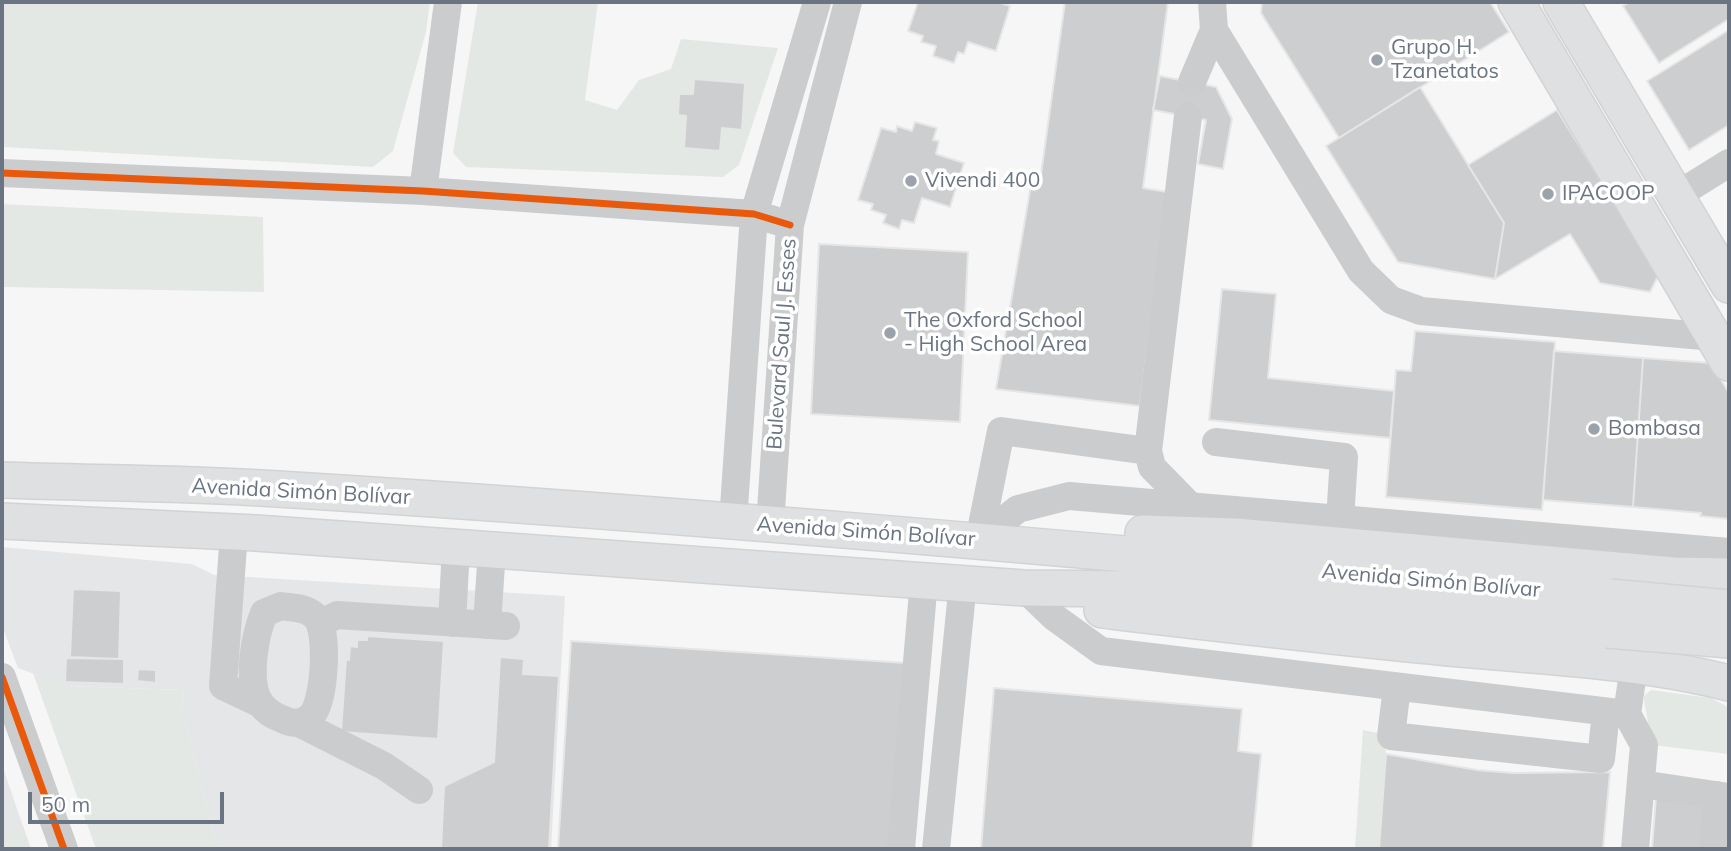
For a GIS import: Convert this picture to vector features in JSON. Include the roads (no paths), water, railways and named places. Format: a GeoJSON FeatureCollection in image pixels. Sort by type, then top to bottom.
{"type":"FeatureCollection","features":[{"type":"Feature","properties":{"kind":"main road"},"geometry":{"type":"LineString","coordinates":[[1516,2],[1688,291],[1724,342]]}},
{"type":"Feature","properties":{"kind":"main road"},"geometry":{"type":"LineString","coordinates":[[1538,2],[1628,159],[1724,342]]}},
{"type":"Feature","properties":{"kind":"main road"},"geometry":{"type":"LineString","coordinates":[[1561,2],[1729,285]]}},
{"type":"Feature","properties":{"kind":"main road"},"geometry":{"type":"LineString","coordinates":[[1583,2],[1729,247]]}},
{"type":"Feature","properties":{"kind":"main road","name":"Avenida Simón Bolívar"},"geometry":{"type":"LineString","coordinates":[[2,480],[257,488],[1043,546],[1729,640]]}},
{"type":"Feature","properties":{"kind":"main road","name":"Avenida Simón Bolívar"},"geometry":{"type":"LineString","coordinates":[[2,521],[234,532],[1024,588],[1131,589],[1614,625],[1729,608]]}},
{"type":"Feature","properties":{"kind":"main road"},"geometry":{"type":"LineString","coordinates":[[1729,576],[1673,575],[1614,625],[1729,683]]}},
{"type":"Feature","properties":{"kind":"street"},"geometry":{"type":"LineString","coordinates":[[424,191],[448,2]]}},
{"type":"Feature","properties":{"kind":"street","name":"Bulevard Saul J. Esses"},"geometry":{"type":"LineString","coordinates":[[733,522],[754,214],[817,2]]}},
{"type":"Feature","properties":{"kind":"street","name":"Bulevard Saul J. Esses"},"geometry":{"type":"LineString","coordinates":[[770,525],[790,225],[848,2]]}},
{"type":"Feature","properties":{"kind":"street"},"geometry":{"type":"LineString","coordinates":[[1192,82],[1214,30],[1212,2]]}},
{"type":"Feature","properties":{"kind":"street"},"geometry":{"type":"LineString","coordinates":[[1214,30],[1361,271],[1391,300],[1421,311],[1666,331],[1724,342]]}},
{"type":"Feature","properties":{"kind":"street"},"geometry":{"type":"LineString","coordinates":[[1188,116],[1148,451],[1152,467],[1191,507]]}},
{"type":"Feature","properties":{"kind":"street"},"geometry":{"type":"LineString","coordinates":[[1692,186],[1729,163]]}},
{"type":"Feature","properties":{"kind":"street"},"geometry":{"type":"LineString","coordinates":[[2,173],[424,191],[754,214],[790,225]]}},
{"type":"Feature","properties":{"kind":"street"},"geometry":{"type":"LineString","coordinates":[[1666,331],[1688,291]]}},
{"type":"Feature","properties":{"kind":"street"},"geometry":{"type":"LineString","coordinates":[[979,541],[1001,431],[1148,451]]}},
{"type":"Feature","properties":{"kind":"street"},"geometry":{"type":"LineString","coordinates":[[1216,442],[1344,457],[1340,520]]}},
{"type":"Feature","properties":{"kind":"street"},"geometry":{"type":"LineString","coordinates":[[979,541],[1018,509],[1069,496],[1729,552]]}},
{"type":"Feature","properties":{"kind":"street"},"geometry":{"type":"LineString","coordinates":[[234,532],[223,686],[261,704],[290,723],[299,723],[384,766],[419,790]]}},
{"type":"Feature","properties":{"kind":"street"},"geometry":{"type":"LineString","coordinates":[[452,623],[456,547]]}},
{"type":"Feature","properties":{"kind":"street"},"geometry":{"type":"LineString","coordinates":[[320,624],[337,615],[496,625],[492,549]]}},
{"type":"Feature","properties":{"kind":"street"},"geometry":{"type":"LineString","coordinates":[[901,849],[924,580]]}},
{"type":"Feature","properties":{"kind":"street"},"geometry":{"type":"LineString","coordinates":[[936,849],[963,583]]}},
{"type":"Feature","properties":{"kind":"street"},"geometry":{"type":"LineString","coordinates":[[1024,588],[1054,617],[1101,651],[1617,713],[1644,745],[1635,849]]}},
{"type":"Feature","properties":{"kind":"street"},"geometry":{"type":"LineString","coordinates":[[261,704],[255,692],[253,664],[257,630],[264,613],[281,606],[304,609],[317,618],[324,633],[320,702],[312,716],[299,723]]}},
{"type":"Feature","properties":{"kind":"street"},"geometry":{"type":"LineString","coordinates":[[1396,687],[1391,736],[1601,759],[1617,713],[1614,625]]}},
{"type":"Feature","properties":{"kind":"street"},"geometry":{"type":"LineString","coordinates":[[2,677],[64,849]]}},
{"type":"Feature","properties":{"kind":"street"},"geometry":{"type":"LineString","coordinates":[[1641,784],[1725,803]]}},
{"type":"Feature","properties":{"kind":"street"},"geometry":{"type":"LineString","coordinates":[[1713,849],[1725,803]]}},
{"type":"Feature","properties":{"kind":"street"},"geometry":{"type":"LineString","coordinates":[[1725,803],[1727,849]]}},
{"type":"Feature","properties":{"kind":"place","name":"Grupo H. Tzanetatos"},"geometry":{"type":"Point","coordinates":[1377,60]}},
{"type":"Feature","properties":{"kind":"place","name":"Vivendi 400"},"geometry":{"type":"Point","coordinates":[911,181]}},
{"type":"Feature","properties":{"kind":"place","name":"IPACOOP"},"geometry":{"type":"Point","coordinates":[1548,194]}},
{"type":"Feature","properties":{"kind":"place","name":"The Oxford School - High School Area"},"geometry":{"type":"Point","coordinates":[890,333]}},
{"type":"Feature","properties":{"kind":"place","name":"Bombasa"},"geometry":{"type":"Point","coordinates":[1594,429]}}]}
